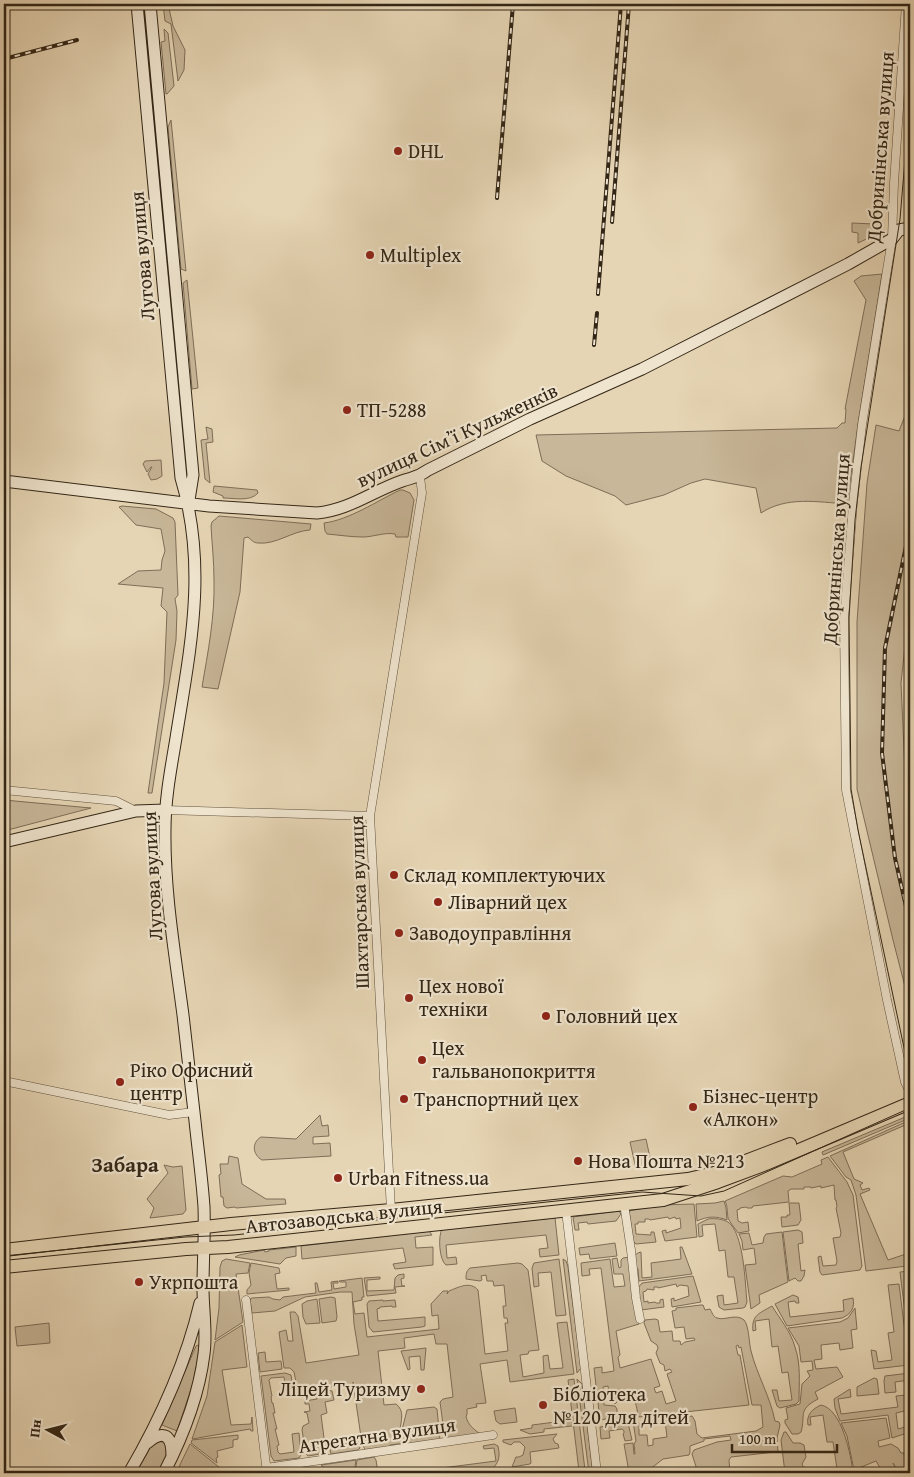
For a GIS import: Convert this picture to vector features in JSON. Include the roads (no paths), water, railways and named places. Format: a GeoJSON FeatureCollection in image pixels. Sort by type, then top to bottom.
{"type":"FeatureCollection","features":[{"type":"Feature","properties":{"kind":"main road","name":"Лугова вулиця"},"geometry":{"type":"LineString","coordinates":[[137,4],[181,478],[189,504],[196,582],[194,614],[165,810],[168,887],[203,1196],[203,1290]]}},
{"type":"Feature","properties":{"kind":"main road","name":"Лугова вулиця"},"geometry":{"type":"LineString","coordinates":[[150,4],[193,475],[189,504]]}},
{"type":"Feature","properties":{"kind":"main road"},"geometry":{"type":"LineString","coordinates":[[892,239],[899,230],[910,228]]}},
{"type":"Feature","properties":{"kind":"main road"},"geometry":{"type":"LineString","coordinates":[[892,239],[898,239],[910,233]]}},
{"type":"Feature","properties":{"kind":"main road","name":"вулиця Сімʼї Кульженків"},"geometry":{"type":"LineString","coordinates":[[4,481],[189,504],[317,514],[331,512],[403,481],[420,477],[428,470],[530,419],[642,370],[848,264],[892,239]]}},
{"type":"Feature","properties":{"kind":"main road"},"geometry":{"type":"LineString","coordinates":[[4,842],[136,811],[165,810]]}},
{"type":"Feature","properties":{"kind":"main road","name":"Автозаводська вулиця"},"geometry":{"type":"LineString","coordinates":[[4,1250],[688,1179],[714,1173],[762,1156],[910,1094]]}},
{"type":"Feature","properties":{"kind":"main road","name":"Автозаводська вулиця"},"geometry":{"type":"LineString","coordinates":[[4,1267],[204,1247],[228,1247],[670,1198],[766,1164],[910,1103]]}},
{"type":"Feature","properties":{"kind":"main road"},"geometry":{"type":"LineString","coordinates":[[129,1473],[156,1424],[185,1357],[203,1290]]}},
{"type":"Feature","properties":{"kind":"main road"},"geometry":{"type":"LineString","coordinates":[[164,1473],[191,1410],[200,1378],[206,1331],[203,1290]]}},
{"type":"Feature","properties":{"kind":"main road"},"geometry":{"type":"LineString","coordinates":[[146,1444],[156,1436],[168,1438],[172,1448],[172,1458]]}},
{"type":"Feature","properties":{"kind":"street","name":"Добринінська вулиця"},"geometry":{"type":"LineString","coordinates":[[906,4],[892,239],[862,425],[853,503],[844,620],[846,790],[887,1000],[905,1082],[910,1094]]}},
{"type":"Feature","properties":{"kind":"street","name":"Шахтарська вулиця"},"geometry":{"type":"LineString","coordinates":[[391,1210],[370,816],[422,493],[420,477]]}},
{"type":"Feature","properties":{"kind":"street"},"geometry":{"type":"LineString","coordinates":[[4,790],[116,801],[136,811]]}},
{"type":"Feature","properties":{"kind":"street"},"geometry":{"type":"LineString","coordinates":[[165,810],[370,816]]}},
{"type":"Feature","properties":{"kind":"street"},"geometry":{"type":"LineString","coordinates":[[4,1081],[169,1115],[194,1112]]}},
{"type":"Feature","properties":{"kind":"street"},"geometry":{"type":"LineString","coordinates":[[624,1204],[640,1319]]}},
{"type":"Feature","properties":{"kind":"street"},"geometry":{"type":"LineString","coordinates":[[566,1211],[598,1473]]}},
{"type":"Feature","properties":{"kind":"street"},"geometry":{"type":"LineString","coordinates":[[246,1300],[267,1470]]}},
{"type":"Feature","properties":{"kind":"street","name":"Агрегатна вулиця"},"geometry":{"type":"LineString","coordinates":[[267,1470],[493,1435]]}},
{"type":"Feature","properties":{"kind":"tram line"},"geometry":{"type":"LineString","coordinates":[[910,100],[900,219],[861,467],[855,520],[849,618],[851,789],[910,1076]]}},
{"type":"Feature","properties":{"kind":"tram line"},"geometry":{"type":"LineString","coordinates":[[4,1256],[185,1237],[234,1235],[642,1192],[701,1196],[724,1191],[910,1108]]}},
{"type":"Feature","properties":{"kind":"railway"},"geometry":{"type":"LineString","coordinates":[[497,198],[513,4]]}},
{"type":"Feature","properties":{"kind":"railway"},"geometry":{"type":"LineString","coordinates":[[598,294],[621,4]]}},
{"type":"Feature","properties":{"kind":"railway"},"geometry":{"type":"LineString","coordinates":[[612,222],[629,4]]}},
{"type":"Feature","properties":{"kind":"railway"},"geometry":{"type":"LineString","coordinates":[[4,59],[77,40]]}},
{"type":"Feature","properties":{"kind":"railway"},"geometry":{"type":"LineString","coordinates":[[594,345],[597,313]]}},
{"type":"Feature","properties":{"kind":"railway"},"geometry":{"type":"LineString","coordinates":[[910,536],[906,546],[885,648],[882,753],[895,858],[910,924]]}},
{"type":"Feature","properties":{"kind":"place","name":"DHL"},"geometry":{"type":"Point","coordinates":[398,151]}},
{"type":"Feature","properties":{"kind":"place","name":"Multiplex"},"geometry":{"type":"Point","coordinates":[370,255]}},
{"type":"Feature","properties":{"kind":"place","name":"ТП-5288"},"geometry":{"type":"Point","coordinates":[347,410]}},
{"type":"Feature","properties":{"kind":"place","name":"Склад комплектуючих"},"geometry":{"type":"Point","coordinates":[394,875]}},
{"type":"Feature","properties":{"kind":"place","name":"Ліварний цех"},"geometry":{"type":"Point","coordinates":[438,902]}},
{"type":"Feature","properties":{"kind":"place","name":"Заводоуправління"},"geometry":{"type":"Point","coordinates":[399,933]}},
{"type":"Feature","properties":{"kind":"place","name":"Цех нової техніки"},"geometry":{"type":"Point","coordinates":[409,998]}},
{"type":"Feature","properties":{"kind":"place","name":"Головний цех"},"geometry":{"type":"Point","coordinates":[546,1016]}},
{"type":"Feature","properties":{"kind":"place","name":"Цех гальванопокриття"},"geometry":{"type":"Point","coordinates":[422,1060]}},
{"type":"Feature","properties":{"kind":"place","name":"Ріко Офисний центр"},"geometry":{"type":"Point","coordinates":[120,1082]}},
{"type":"Feature","properties":{"kind":"place","name":"Транспортний цех"},"geometry":{"type":"Point","coordinates":[404,1099]}},
{"type":"Feature","properties":{"kind":"place","name":"Бізнес-центр «Алкон»"},"geometry":{"type":"Point","coordinates":[693,1107]}},
{"type":"Feature","properties":{"kind":"place","name":"Нова Пошта №213"},"geometry":{"type":"Point","coordinates":[578,1161]}},
{"type":"Feature","properties":{"kind":"place","name":"Urban Fitness.ua"},"geometry":{"type":"Point","coordinates":[338,1178]}},
{"type":"Feature","properties":{"kind":"place","name":"Укрпошта"},"geometry":{"type":"Point","coordinates":[139,1282]}},
{"type":"Feature","properties":{"kind":"place","name":"Ліцей Туризму"},"geometry":{"type":"Point","coordinates":[421,1389]}},
{"type":"Feature","properties":{"kind":"place","name":"Бібліотека №120 для дітей"},"geometry":{"type":"Point","coordinates":[543,1405]}},
{"type":"Feature","properties":{"kind":"district","name":"Забара"},"geometry":{"type":"Point","coordinates":[125,1165]}}]}
